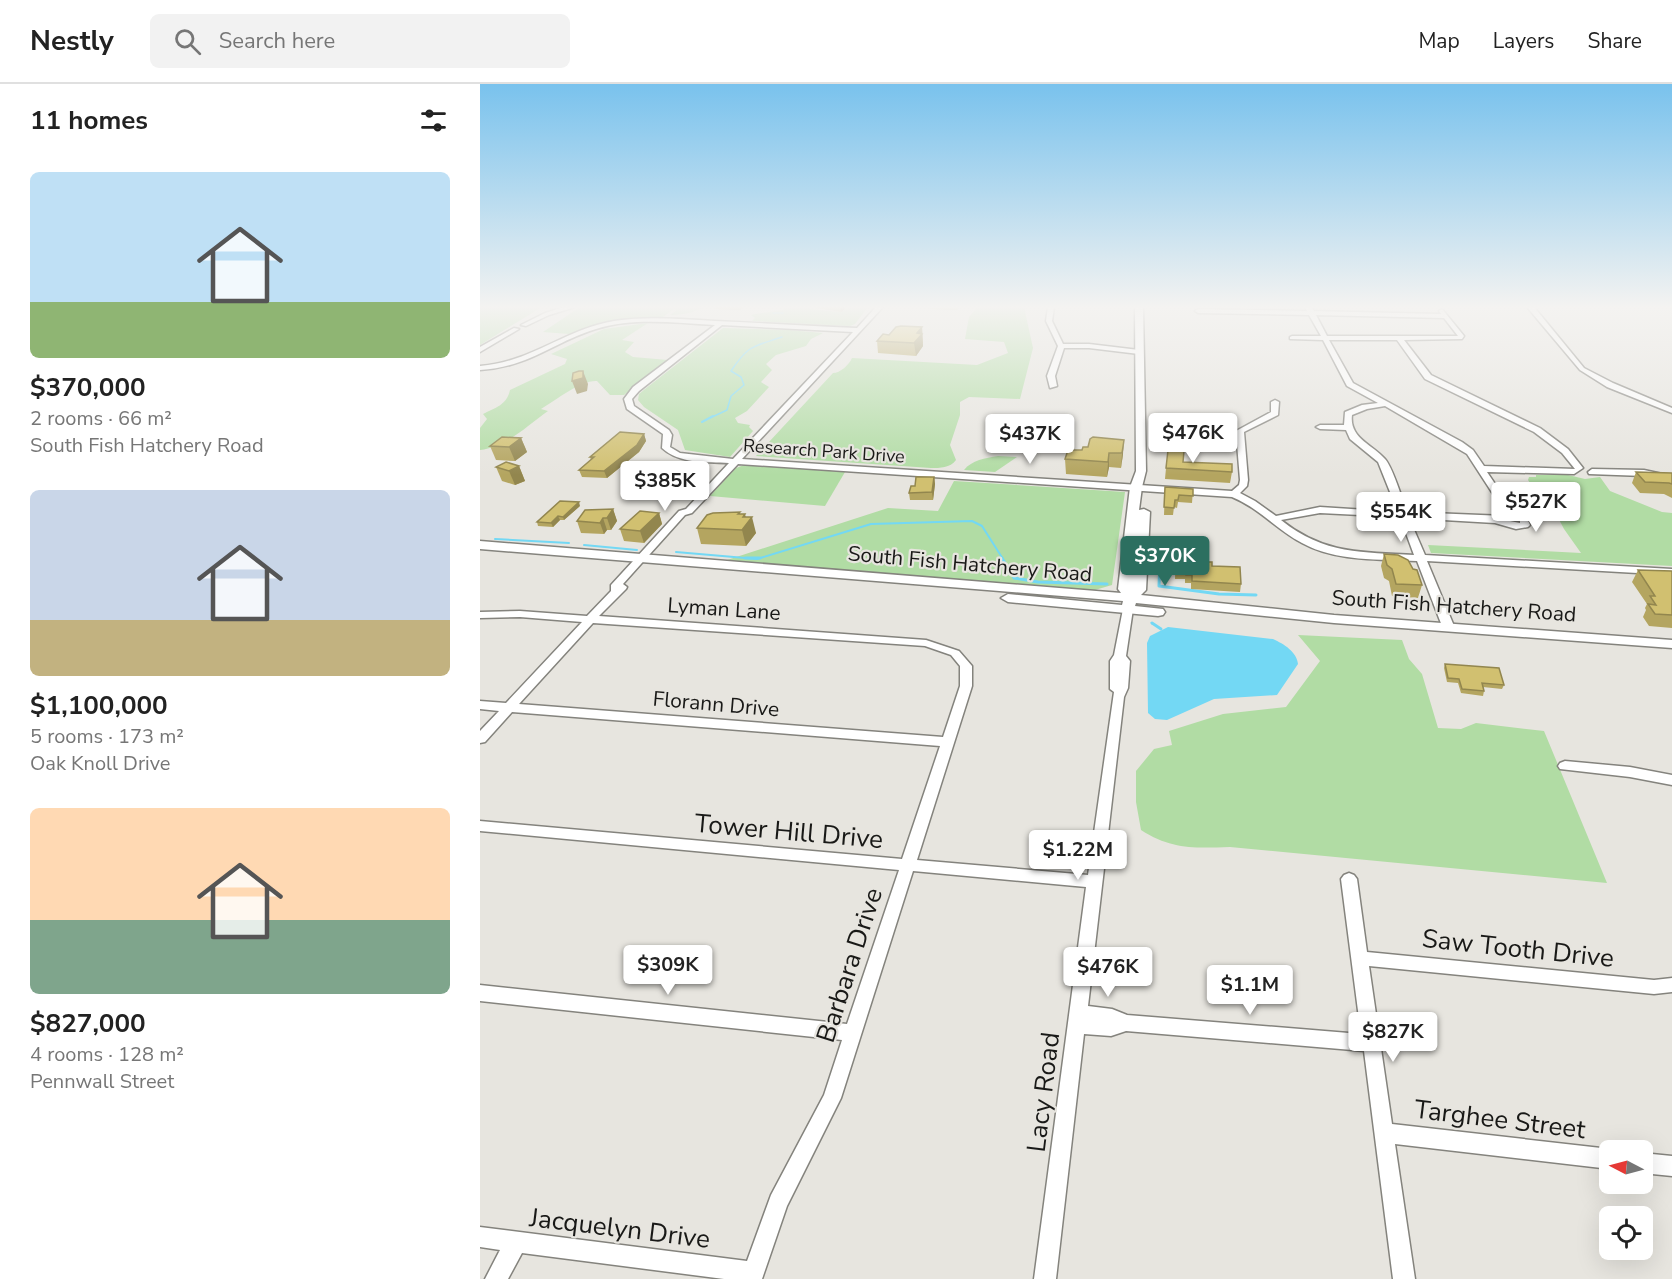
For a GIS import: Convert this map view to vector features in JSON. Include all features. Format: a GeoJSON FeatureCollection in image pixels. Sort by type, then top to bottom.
{"type":"FeatureCollection","features":[{"type":"Feature","properties":{"kind":"main road","name":"Lacy Road"},"geometry":{"type":"LineString","coordinates":[[1129,604],[1139,590],[1141,487],[1139,363]]}},
{"type":"Feature","properties":{"kind":"main road","name":"South Fish Hatchery Road"},"geometry":{"type":"LineString","coordinates":[[480,546],[1672,653]]}},
{"type":"Feature","properties":{"kind":"main road","name":"South Fish Hatchery Road"},"geometry":{"type":"LineString","coordinates":[[480,554],[643,562]]}},
{"type":"Feature","properties":{"kind":"main road","name":"South Fish Hatchery Road"},"geometry":{"type":"LineString","coordinates":[[1129,604],[1672,644]]}},
{"type":"Feature","properties":{"kind":"street"},"geometry":{"type":"LineString","coordinates":[[480,369],[521,363]]}},
{"type":"Feature","properties":{"kind":"street","name":"Research Park Drive"},"geometry":{"type":"LineString","coordinates":[[670,363],[636,389],[629,396],[628,403],[666,432],[668,439],[666,448],[671,453],[684,458],[1234,494],[1252,502],[1305,541],[1325,549],[1352,554],[1672,572]]}},
{"type":"Feature","properties":{"kind":"street"},"geometry":{"type":"LineString","coordinates":[[480,740],[643,562],[682,513],[689,511],[829,363]]}},
{"type":"Feature","properties":{"kind":"street"},"geometry":{"type":"LineString","coordinates":[[1053,386],[1051,376],[1055,363]]}},
{"type":"Feature","properties":{"kind":"street"},"geometry":{"type":"LineString","coordinates":[[1274,519],[1320,510],[1506,518],[1482,469],[1470,452],[1460,444],[1350,384],[1338,363]]}},
{"type":"Feature","properties":{"kind":"street"},"geometry":{"type":"LineString","coordinates":[[1418,363],[1428,377],[1537,430],[1565,451],[1576,469],[1584,476],[1592,472],[1644,473],[1672,479]]}},
{"type":"Feature","properties":{"kind":"street"},"geometry":{"type":"LineString","coordinates":[[1576,363],[1587,373],[1612,386],[1672,411]]}},
{"type":"Feature","properties":{"kind":"street"},"geometry":{"type":"LineString","coordinates":[[1585,363],[1594,371],[1672,406]]}},
{"type":"Feature","properties":{"kind":"street"},"geometry":{"type":"LineString","coordinates":[[1234,494],[1243,486],[1244,480],[1240,431],[1245,426],[1275,413],[1275,402]]}},
{"type":"Feature","properties":{"kind":"street"},"geometry":{"type":"LineString","coordinates":[[1384,404],[1353,411],[1346,418],[1356,440],[1382,461],[1448,626]]}},
{"type":"Feature","properties":{"kind":"street"},"geometry":{"type":"LineString","coordinates":[[1320,427],[1349,428]]}},
{"type":"Feature","properties":{"kind":"street"},"geometry":{"type":"LineString","coordinates":[[1482,469],[1576,469]]}},
{"type":"Feature","properties":{"kind":"street","name":"Lacy Road"},"geometry":{"type":"LineString","coordinates":[[1045,1279],[1118,697],[1122,688],[1124,661],[1120,656],[1129,604]]}},
{"type":"Feature","properties":{"kind":"street","name":"Lyman Lane"},"geometry":{"type":"LineString","coordinates":[[480,615],[520,614],[926,643],[948,650],[961,659]]}},
{"type":"Feature","properties":{"kind":"street","name":"Barbara Drive"},"geometry":{"type":"LineString","coordinates":[[752,1276],[782,1193],[832,1098],[968,678],[966,666],[961,659]]}},
{"type":"Feature","properties":{"kind":"street","name":"Florann Drive"},"geometry":{"type":"LineString","coordinates":[[480,705],[948,742]]}},
{"type":"Feature","properties":{"kind":"street"},"geometry":{"type":"LineString","coordinates":[[1565,766],[1630,772],[1672,780]]}},
{"type":"Feature","properties":{"kind":"street","name":"Tower Hill Drive"},"geometry":{"type":"LineString","coordinates":[[480,826],[1094,882]]}},
{"type":"Feature","properties":{"kind":"street"},"geometry":{"type":"LineString","coordinates":[[1349,879],[1404,1279]]}},
{"type":"Feature","properties":{"kind":"street","name":"Saw Tooth Drive"},"geometry":{"type":"LineString","coordinates":[[1360,958],[1654,987],[1672,985]]}},
{"type":"Feature","properties":{"kind":"street"},"geometry":{"type":"LineString","coordinates":[[480,993],[852,1033]]}},
{"type":"Feature","properties":{"kind":"street"},"geometry":{"type":"LineString","coordinates":[[1078,1019],[1111,1029],[1126,1023],[1372,1043]]}},
{"type":"Feature","properties":{"kind":"street","name":"Targhee Street"},"geometry":{"type":"LineString","coordinates":[[1384,1133],[1599,1158]]}},
{"type":"Feature","properties":{"kind":"street"},"geometry":{"type":"LineString","coordinates":[[1653,1164],[1672,1166]]}},
{"type":"Feature","properties":{"kind":"street","name":"Jacquelyn Drive"},"geometry":{"type":"LineString","coordinates":[[480,1237],[752,1276]]}},
{"type":"Feature","properties":{"kind":"street"},"geometry":{"type":"LineString","coordinates":[[496,1279],[516,1242]]}},
{"type":"Feature","properties":{"kind":"green space"},"geometry":{"type":"Polygon","coordinates":[[[665,363],[624,395],[610,395],[597,381],[569,391],[541,409],[548,411],[516,435],[499,445],[480,450],[480,428],[487,419],[483,414],[503,403],[510,390],[565,364],[665,363]]]}},
{"type":"Feature","properties":{"kind":"green space"},"geometry":{"type":"Polygon","coordinates":[[[679,363],[767,363],[766,364],[772,370],[761,382],[769,387],[747,411],[735,418],[738,423],[750,425],[753,431],[730,457],[685,450],[678,430],[644,407],[638,400],[639,394],[679,363]]]}},
{"type":"Feature","properties":{"kind":"green space"},"geometry":{"type":"Polygon","coordinates":[[[849,363],[977,365],[983,363],[1029,363],[1020,399],[969,397],[960,402],[960,415],[950,445],[956,460],[951,465],[931,468],[756,456],[833,373],[838,372],[849,363]]]}},
{"type":"Feature","properties":{"kind":"green space"},"geometry":{"type":"Polygon","coordinates":[[[998,456],[1017,457],[995,472],[964,470],[975,462],[998,456]]]}},
{"type":"Feature","properties":{"kind":"green space"},"geometry":{"type":"Polygon","coordinates":[[[744,465],[845,472],[825,506],[710,496],[736,468],[744,465]]]}},
{"type":"Feature","properties":{"kind":"green space"},"geometry":{"type":"Polygon","coordinates":[[[1536,475],[1568,475],[1585,479],[1600,477],[1610,491],[1662,512],[1672,513],[1672,566],[1431,553],[1428,545],[1581,553],[1553,508],[1540,498],[1528,480],[1529,477],[1536,477],[1536,475]]]}},
{"type":"Feature","properties":{"kind":"green space"},"geometry":{"type":"Polygon","coordinates":[[[954,481],[1125,492],[1112,585],[1088,592],[724,561],[888,508],[938,511],[954,481]]]}},
{"type":"Feature","properties":{"kind":"green space"},"geometry":{"type":"Polygon","coordinates":[[[1298,635],[1402,640],[1409,659],[1422,674],[1438,728],[1461,729],[1476,723],[1544,731],[1607,883],[1230,847],[1184,846],[1152,837],[1141,830],[1136,802],[1136,771],[1154,749],[1172,745],[1169,731],[1223,714],[1286,707],[1320,661],[1298,635]]]}},
{"type":"Feature","properties":{"kind":"water"},"geometry":{"type":"Polygon","coordinates":[[[1178,434],[1191,437],[1191,447],[1184,449],[1160,445],[1159,437],[1178,434]]]}},
{"type":"Feature","properties":{"kind":"water"},"geometry":{"type":"Polygon","coordinates":[[[1168,627],[1273,639],[1293,652],[1298,664],[1277,695],[1214,699],[1167,720],[1155,719],[1148,713],[1147,643],[1150,636],[1168,627]]]}},
{"type":"Feature","properties":{"kind":"building"},"geometry":{"type":"Polygon","coordinates":[[[583,371],[583,378],[572,381],[573,373],[583,371]]]}},
{"type":"Feature","properties":{"kind":"building"},"geometry":{"type":"Polygon","coordinates":[[[620,432],[644,434],[637,445],[604,471],[579,470],[594,457],[590,457],[620,432]]]}},
{"type":"Feature","properties":{"kind":"building"},"geometry":{"type":"Polygon","coordinates":[[[502,437],[521,438],[509,447],[490,446],[502,437]]]}},
{"type":"Feature","properties":{"kind":"building"},"geometry":{"type":"Polygon","coordinates":[[[1093,437],[1124,440],[1122,453],[1109,453],[1108,462],[1065,459],[1068,450],[1082,450],[1083,447],[1088,447],[1093,437]]]}},
{"type":"Feature","properties":{"kind":"building"},"geometry":{"type":"Polygon","coordinates":[[[1168,450],[1184,451],[1183,462],[1232,464],[1232,472],[1166,468],[1168,450]]]}},
{"type":"Feature","properties":{"kind":"building"},"geometry":{"type":"Polygon","coordinates":[[[506,462],[519,466],[509,471],[496,467],[506,462]]]}},
{"type":"Feature","properties":{"kind":"building"},"geometry":{"type":"Polygon","coordinates":[[[1636,472],[1672,473],[1672,484],[1645,482],[1636,472]]]}},
{"type":"Feature","properties":{"kind":"building"},"geometry":{"type":"Polygon","coordinates":[[[916,477],[934,477],[932,492],[909,493],[911,486],[915,486],[916,477]]]}},
{"type":"Feature","properties":{"kind":"building"},"geometry":{"type":"Polygon","coordinates":[[[1165,487],[1193,489],[1193,496],[1179,495],[1178,500],[1175,500],[1174,508],[1164,507],[1165,487]]]}},
{"type":"Feature","properties":{"kind":"building"},"geometry":{"type":"Polygon","coordinates":[[[560,501],[579,502],[563,517],[558,516],[551,523],[537,522],[560,501]]]}},
{"type":"Feature","properties":{"kind":"building"},"geometry":{"type":"Polygon","coordinates":[[[613,509],[600,523],[577,521],[585,510],[613,509]]]}},
{"type":"Feature","properties":{"kind":"building"},"geometry":{"type":"Polygon","coordinates":[[[640,511],[659,513],[640,531],[620,529],[640,511]]]}},
{"type":"Feature","properties":{"kind":"building"},"geometry":{"type":"Polygon","coordinates":[[[740,512],[738,514],[745,514],[743,517],[752,517],[742,530],[697,528],[707,515],[740,512]]]}},
{"type":"Feature","properties":{"kind":"building"},"geometry":{"type":"Polygon","coordinates":[[[1176,549],[1206,551],[1206,562],[1212,562],[1212,566],[1240,567],[1241,584],[1192,581],[1192,575],[1186,575],[1186,571],[1175,571],[1176,549]]]}},
{"type":"Feature","properties":{"kind":"building"},"geometry":{"type":"Polygon","coordinates":[[[1384,554],[1398,555],[1408,560],[1413,569],[1417,570],[1422,585],[1396,584],[1392,569],[1387,565],[1384,554]]]}},
{"type":"Feature","properties":{"kind":"building"},"geometry":{"type":"Polygon","coordinates":[[[1638,570],[1672,571],[1672,615],[1655,614],[1648,604],[1656,605],[1650,596],[1655,596],[1638,570]]]}},
{"type":"Feature","properties":{"kind":"building"},"geometry":{"type":"Polygon","coordinates":[[[1445,664],[1499,668],[1504,685],[1482,683],[1484,691],[1462,689],[1459,679],[1448,678],[1445,664]]]}},
{"type":"Feature","properties":{"kind":"waterway"},"geometry":{"type":"LineString","coordinates":[[710,418],[727,410],[731,396],[744,385],[741,377],[731,371],[737,363]]}},
{"type":"Feature","properties":{"kind":"waterway"},"geometry":{"type":"LineString","coordinates":[[702,422],[713,416]]}},
{"type":"Feature","properties":{"kind":"waterway"},"geometry":{"type":"LineString","coordinates":[[745,558],[757,559],[871,524],[972,521],[982,526],[1003,559]]}},
{"type":"Feature","properties":{"kind":"waterway"},"geometry":{"type":"LineString","coordinates":[[495,539],[569,543]]}},
{"type":"Feature","properties":{"kind":"waterway"},"geometry":{"type":"LineString","coordinates":[[584,545],[637,550]]}},
{"type":"Feature","properties":{"kind":"waterway"},"geometry":{"type":"LineString","coordinates":[[676,552],[745,558]]}},
{"type":"Feature","properties":{"kind":"waterway"},"geometry":{"type":"LineString","coordinates":[[745,558],[760,558]]}},
{"type":"Feature","properties":{"kind":"waterway"},"geometry":{"type":"LineString","coordinates":[[1002,558],[1014,578],[1038,582],[1107,584]]}},
{"type":"Feature","properties":{"kind":"waterway"},"geometry":{"type":"LineString","coordinates":[[1160,558],[1159,586],[1219,594],[1256,595]]}},
{"type":"Feature","properties":{"kind":"waterway"},"geometry":{"type":"LineString","coordinates":[[1152,623],[1161,629]]}}]}
